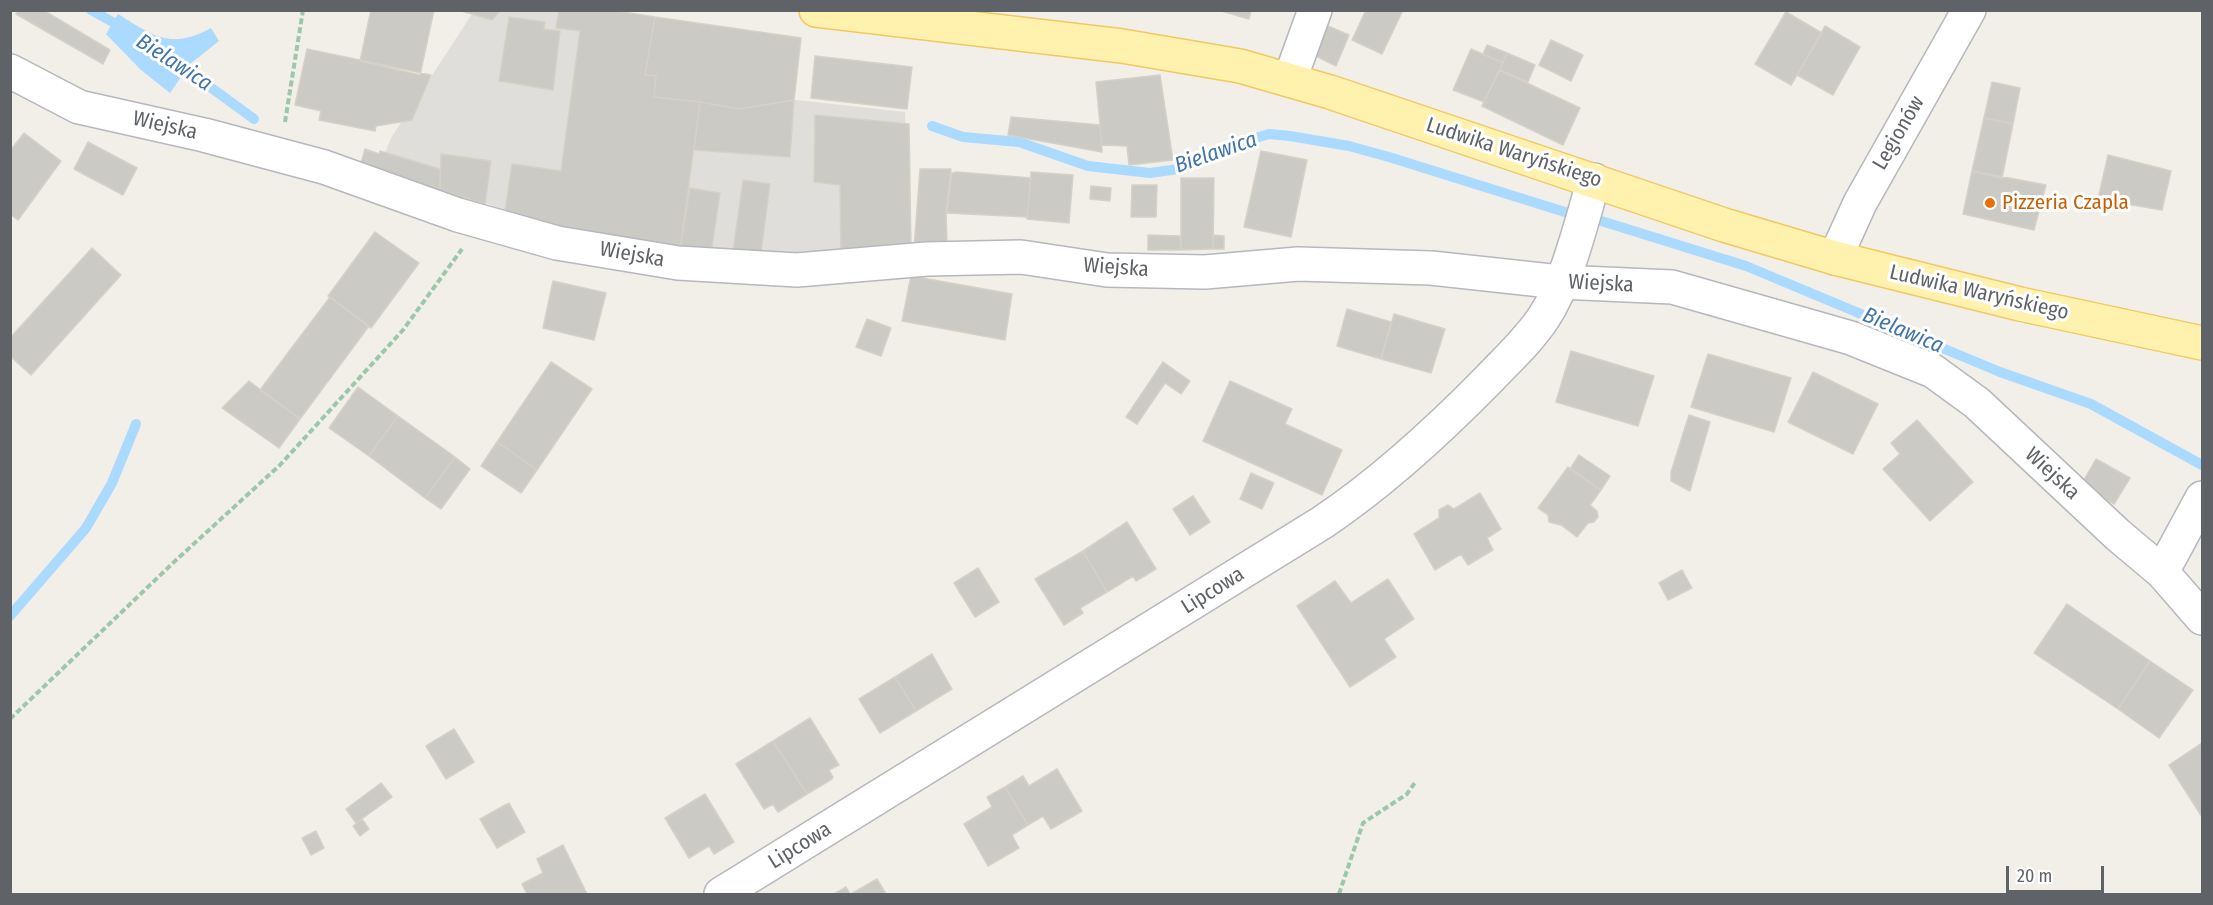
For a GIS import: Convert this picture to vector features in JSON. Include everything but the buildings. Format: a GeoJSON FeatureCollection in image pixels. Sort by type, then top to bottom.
{"type":"FeatureCollection","features":[{"type":"Feature","properties":{"kind":"main road","name":"Ludwika Waryńskiego"},"geometry":{"type":"LineString","coordinates":[[816,10],[1186,55],[1290,80],[1585,208],[1724,225],[1835,258],[2020,304],[2202,343]]}},
{"type":"Feature","properties":{"kind":"street"},"geometry":{"type":"LineString","coordinates":[[1290,80],[1315,10]]}},
{"type":"Feature","properties":{"kind":"street","name":"Legionów"},"geometry":{"type":"LineString","coordinates":[[1835,258],[1860,203],[1969,10]]}},
{"type":"Feature","properties":{"kind":"street","name":"Wiejska"},"geometry":{"type":"LineString","coordinates":[[10,71],[79,107],[324,166],[483,222],[557,243],[678,263],[785,270],[927,259],[1021,257],[1107,270],[1205,272],[1298,264],[1376,266],[1431,268],[1560,282],[1672,287],[1851,339],[1933,371],[1977,403],[2118,535],[2162,572],[2202,618]]}},
{"type":"Feature","properties":{"kind":"street","name":"Lipcowa"},"geometry":{"type":"LineString","coordinates":[[721,894],[1313,529],[1370,491],[1458,410],[1527,339],[1545,316],[1560,282],[1585,208]]}},
{"type":"Feature","properties":{"kind":"street"},"geometry":{"type":"LineString","coordinates":[[2162,572],[2198,520]]}},
{"type":"Feature","properties":{"kind":"path"},"geometry":{"type":"LineString","coordinates":[[280,155],[303,10]]}},
{"type":"Feature","properties":{"kind":"path"},"geometry":{"type":"LineString","coordinates":[[10,719],[174,562],[280,465],[403,330],[483,222]]}},
{"type":"Feature","properties":{"kind":"path"},"geometry":{"type":"LineString","coordinates":[[1339,894],[1363,824],[1407,794],[1416,781]]}},
{"type":"Feature","properties":{"kind":"shaded area"},"geometry":{"type":"Polygon","coordinates":[[[474,11],[591,11],[720,26],[792,39],[787,99],[905,112],[911,250],[767,262],[558,231],[381,162],[391,138],[474,11]]]}},
{"type":"Feature","properties":{"kind":"water"},"geometry":{"type":"Polygon","coordinates":[[[118,14],[142,29],[163,37],[185,38],[211,28],[219,41],[190,64],[170,93],[141,70],[106,34],[118,14]]]}},
{"type":"Feature","properties":{"kind":"waterway","name":"Bielawica"},"geometry":{"type":"LineString","coordinates":[[91,10],[125,29]]}},
{"type":"Feature","properties":{"kind":"waterway","name":"Bielawica"},"geometry":{"type":"LineString","coordinates":[[176,62],[254,119]]}},
{"type":"Feature","properties":{"kind":"waterway","name":"Bielawica"},"geometry":{"type":"LineString","coordinates":[[932,126],[963,137],[1019,142],[1088,166],[1150,173],[1178,169],[1216,150],[1269,134],[1290,136],[1349,146],[1389,157],[1568,213]]}},
{"type":"Feature","properties":{"kind":"waterway","name":"Bielawica"},"geometry":{"type":"LineString","coordinates":[[1595,219],[1746,266],[2000,372],[2091,404],[2202,465]]}},
{"type":"Feature","properties":{"kind":"waterway"},"geometry":{"type":"LineString","coordinates":[[10,616],[86,528],[112,483],[136,424]]}},
{"type":"Feature","properties":{"kind":"place","name":"Pizzeria Czapla"},"geometry":{"type":"Point","coordinates":[1990,203]}}]}
